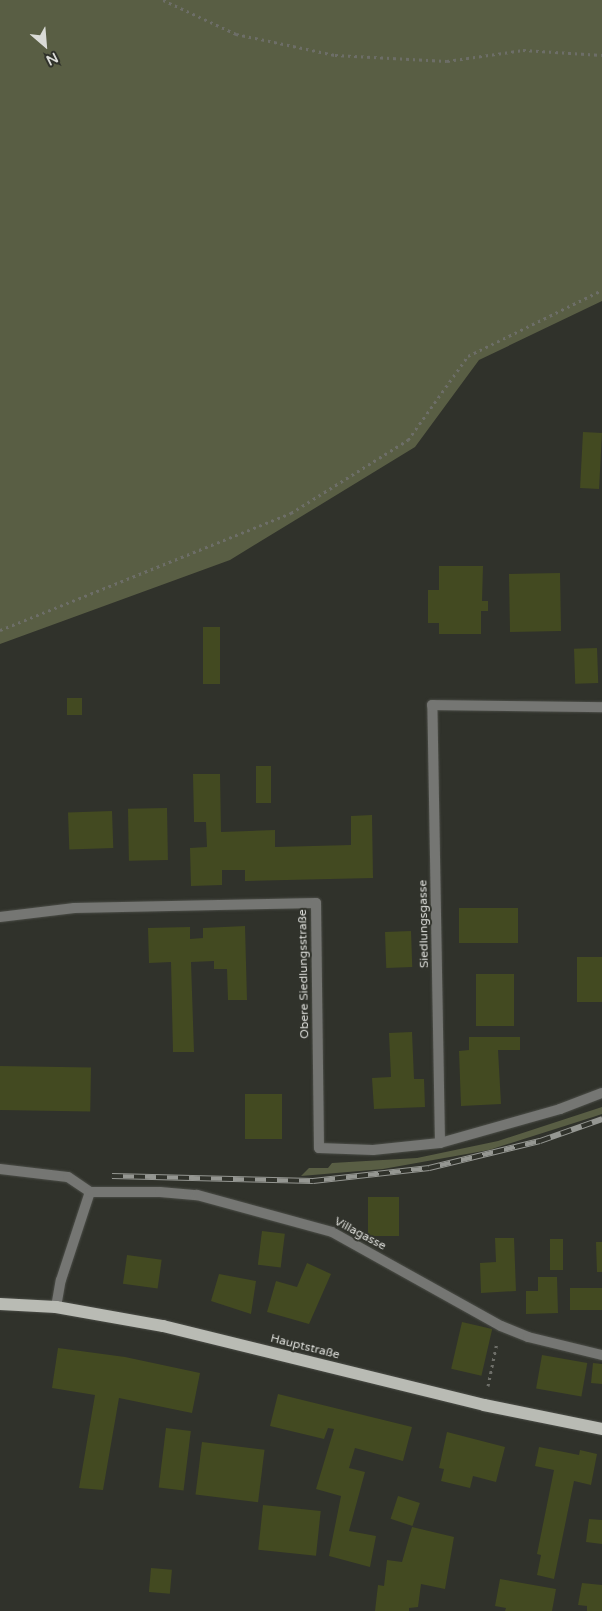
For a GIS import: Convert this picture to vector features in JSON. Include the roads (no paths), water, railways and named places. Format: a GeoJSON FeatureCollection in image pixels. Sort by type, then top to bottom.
{"type":"FeatureCollection","features":[{"type":"Feature","properties":{"kind":"main road","name":"Hauptstraße"},"geometry":{"type":"LineString","coordinates":[[0,1304],[56,1307],[163,1326],[484,1405],[602,1429]]}},
{"type":"Feature","properties":{"kind":"street","name":"Siedlungsgasse"},"geometry":{"type":"LineString","coordinates":[[440,1143],[432,705],[602,706]]}},
{"type":"Feature","properties":{"kind":"street","name":"Obere Siedlungsstraße"},"geometry":{"type":"LineString","coordinates":[[0,917],[74,908],[316,903],[319,1148],[373,1150],[440,1143]]}},
{"type":"Feature","properties":{"kind":"street"},"geometry":{"type":"LineString","coordinates":[[440,1143],[560,1109],[602,1093]]}},
{"type":"Feature","properties":{"kind":"street"},"geometry":{"type":"LineString","coordinates":[[0,1169],[68,1177],[90,1192],[61,1280],[56,1307]]}},
{"type":"Feature","properties":{"kind":"street","name":"Villagasse"},"geometry":{"type":"LineString","coordinates":[[90,1192],[160,1192],[197,1195],[332,1232],[501,1326],[528,1337],[602,1355]]}},
{"type":"Feature","properties":{"kind":"railway"},"geometry":{"type":"LineString","coordinates":[[112,1176],[313,1181],[429,1168],[540,1141],[602,1119]]}}]}
